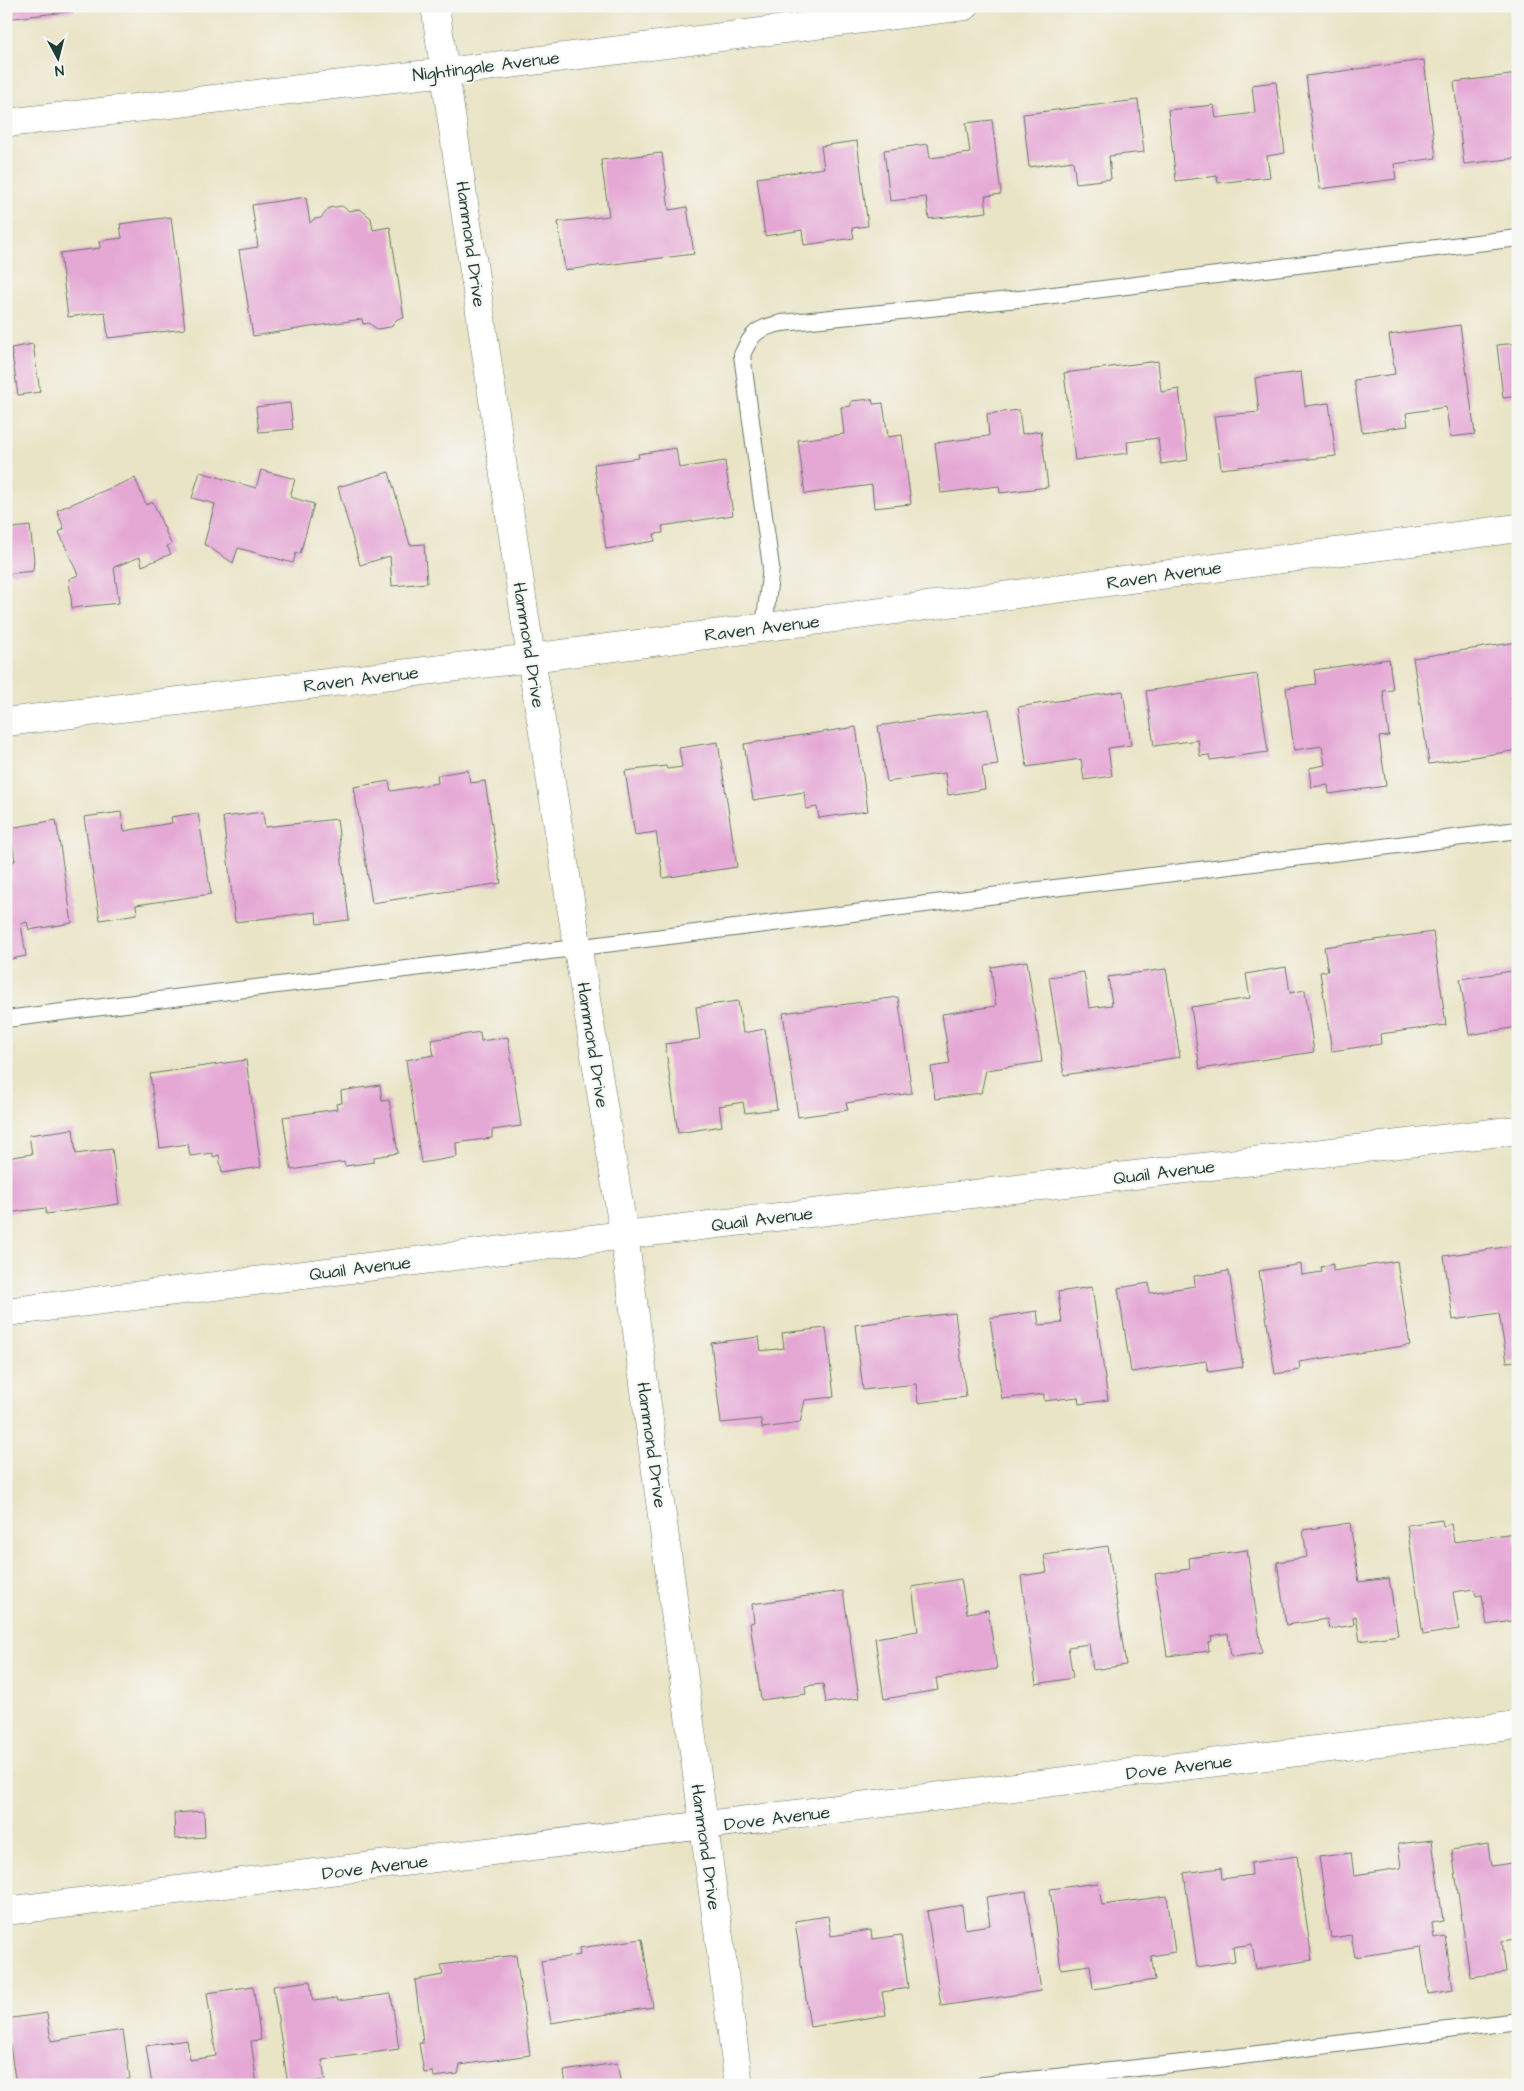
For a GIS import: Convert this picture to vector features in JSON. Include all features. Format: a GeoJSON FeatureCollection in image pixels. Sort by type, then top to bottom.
{"type":"FeatureCollection","features":[{"type":"Feature","properties":{"kind":"street","name":"Hammond Drive"},"geometry":{"type":"LineString","coordinates":[[435,6],[531,658],[624,1235],[739,2085]]}},
{"type":"Feature","properties":{"kind":"street","name":"Nightingale Avenue"},"geometry":{"type":"LineString","coordinates":[[6,123],[446,72],[965,6]]}},
{"type":"Feature","properties":{"kind":"street","name":"Raven Avenue"},"geometry":{"type":"LineString","coordinates":[[6,722],[531,658],[1518,528]]}},
{"type":"Feature","properties":{"kind":"street","name":"Quail Avenue"},"geometry":{"type":"LineString","coordinates":[[6,1312],[624,1235],[1518,1130]]}},
{"type":"Feature","properties":{"kind":"street","name":"Dove Avenue"},"geometry":{"type":"LineString","coordinates":[[6,1911],[703,1827],[1518,1724]]}},
{"type":"Feature","properties":{"kind":"lane"},"geometry":{"type":"LineString","coordinates":[[764,628],[771,567],[742,355],[754,333],[782,323],[1039,296],[1518,238]]}},
{"type":"Feature","properties":{"kind":"lane"},"geometry":{"type":"LineString","coordinates":[[6,1019],[1518,830]]}},
{"type":"Feature","properties":{"kind":"lane"},"geometry":{"type":"LineString","coordinates":[[983,2085],[1518,2021]]}},
{"type":"Feature","properties":{"kind":"building"},"geometry":{"type":"Polygon","coordinates":[[[6,6],[74,6],[74,11],[6,19],[6,6]]]}},
{"type":"Feature","properties":{"kind":"building"},"geometry":{"type":"Polygon","coordinates":[[[1424,60],[1436,158],[1394,164],[1396,179],[1320,189],[1306,76],[1424,60]]]}},
{"type":"Feature","properties":{"kind":"building"},"geometry":{"type":"Polygon","coordinates":[[[1518,74],[1518,158],[1464,164],[1454,82],[1518,74]]]}},
{"type":"Feature","properties":{"kind":"building"},"geometry":{"type":"Polygon","coordinates":[[[1276,82],[1285,153],[1267,156],[1270,177],[1218,183],[1217,176],[1176,181],[1168,110],[1214,105],[1216,118],[1255,113],[1252,85],[1276,82]]]}},
{"type":"Feature","properties":{"kind":"building"},"geometry":{"type":"Polygon","coordinates":[[[1138,100],[1144,152],[1109,156],[1111,179],[1076,183],[1073,161],[1029,167],[1023,114],[1138,100]]]}},
{"type":"Feature","properties":{"kind":"building"},"geometry":{"type":"Polygon","coordinates":[[[992,120],[1001,194],[985,196],[987,212],[929,219],[926,197],[890,201],[884,150],[928,144],[930,158],[970,153],[966,123],[992,120]]]}},
{"type":"Feature","properties":{"kind":"building"},"geometry":{"type":"Polygon","coordinates":[[[857,141],[868,226],[852,228],[854,238],[804,245],[802,230],[765,236],[757,178],[824,168],[821,146],[857,141]]]}},
{"type":"Feature","properties":{"kind":"building"},"geometry":{"type":"Polygon","coordinates":[[[662,153],[669,210],[687,207],[694,254],[565,270],[558,222],[609,216],[601,160],[662,153]]]}},
{"type":"Feature","properties":{"kind":"building"},"geometry":{"type":"Polygon","coordinates":[[[306,197],[310,223],[314,219],[321,218],[329,208],[342,206],[349,211],[360,209],[371,218],[373,230],[390,227],[404,318],[397,319],[391,327],[377,329],[369,323],[363,324],[362,319],[253,336],[239,250],[258,247],[252,205],[306,197]]]}},
{"type":"Feature","properties":{"kind":"building"},"geometry":{"type":"Polygon","coordinates":[[[171,217],[185,329],[108,338],[105,312],[68,317],[60,253],[100,248],[99,241],[122,238],[120,224],[171,217]]]}},
{"type":"Feature","properties":{"kind":"building"},"geometry":{"type":"Polygon","coordinates":[[[1460,325],[1475,434],[1450,437],[1446,407],[1406,413],[1408,426],[1362,432],[1354,380],[1395,374],[1389,335],[1460,325]]]}},
{"type":"Feature","properties":{"kind":"building"},"geometry":{"type":"Polygon","coordinates":[[[1518,343],[1518,396],[1503,398],[1497,345],[1518,343]]]}},
{"type":"Feature","properties":{"kind":"building"},"geometry":{"type":"Polygon","coordinates":[[[33,344],[40,392],[18,395],[11,348],[33,344]]]}},
{"type":"Feature","properties":{"kind":"building"},"geometry":{"type":"Polygon","coordinates":[[[1158,361],[1161,392],[1179,389],[1188,460],[1161,464],[1158,438],[1127,442],[1128,453],[1075,460],[1064,373],[1158,361]]]}},
{"type":"Feature","properties":{"kind":"building"},"geometry":{"type":"Polygon","coordinates":[[[1301,372],[1305,406],[1329,403],[1336,456],[1221,469],[1214,416],[1259,412],[1255,378],[1301,372]]]}},
{"type":"Feature","properties":{"kind":"building"},"geometry":{"type":"Polygon","coordinates":[[[872,399],[873,404],[883,403],[888,437],[902,435],[911,504],[874,508],[872,485],[805,494],[798,440],[844,434],[841,407],[851,406],[851,401],[872,399]]]}},
{"type":"Feature","properties":{"kind":"building"},"geometry":{"type":"Polygon","coordinates":[[[290,403],[293,429],[259,432],[256,407],[290,403]]]}},
{"type":"Feature","properties":{"kind":"building"},"geometry":{"type":"Polygon","coordinates":[[[1019,410],[1022,434],[1041,431],[1048,487],[1000,493],[999,486],[941,493],[935,443],[989,436],[987,414],[1019,410]]]}},
{"type":"Feature","properties":{"kind":"building"},"geometry":{"type":"Polygon","coordinates":[[[676,448],[679,468],[725,461],[733,515],[662,526],[663,533],[654,534],[655,541],[606,549],[594,464],[639,458],[638,454],[676,448]]]}},
{"type":"Feature","properties":{"kind":"building"},"geometry":{"type":"Polygon","coordinates":[[[261,470],[295,479],[290,497],[314,504],[300,554],[296,553],[293,563],[238,548],[233,563],[204,544],[215,504],[192,498],[200,472],[256,488],[261,470]]]}},
{"type":"Feature","properties":{"kind":"building"},"geometry":{"type":"Polygon","coordinates":[[[389,472],[410,545],[424,544],[427,583],[392,586],[390,556],[360,565],[338,487],[389,472]]]}},
{"type":"Feature","properties":{"kind":"building"},"geometry":{"type":"Polygon","coordinates":[[[135,478],[146,505],[153,502],[171,544],[167,546],[171,554],[142,566],[140,557],[114,567],[119,603],[72,608],[69,579],[78,575],[59,532],[64,529],[57,510],[135,478]]]}},
{"type":"Feature","properties":{"kind":"building"},"geometry":{"type":"Polygon","coordinates":[[[30,526],[34,560],[33,571],[6,574],[6,529],[30,526]]]}},
{"type":"Feature","properties":{"kind":"building"},"geometry":{"type":"Polygon","coordinates":[[[1518,642],[1518,696],[1511,697],[1518,750],[1429,764],[1413,658],[1518,642]]]}},
{"type":"Feature","properties":{"kind":"building"},"geometry":{"type":"Polygon","coordinates":[[[1389,659],[1393,690],[1383,691],[1389,736],[1379,737],[1386,786],[1329,794],[1328,785],[1311,787],[1309,768],[1325,765],[1322,746],[1294,750],[1286,688],[1316,684],[1314,670],[1389,659]]]}},
{"type":"Feature","properties":{"kind":"building"},"geometry":{"type":"Polygon","coordinates":[[[1257,674],[1268,752],[1210,760],[1209,755],[1200,756],[1198,740],[1154,746],[1146,691],[1257,674]]]}},
{"type":"Feature","properties":{"kind":"building"},"geometry":{"type":"Polygon","coordinates":[[[1123,691],[1131,745],[1108,748],[1112,776],[1084,780],[1081,759],[1027,767],[1018,707],[1123,691]]]}},
{"type":"Feature","properties":{"kind":"building"},"geometry":{"type":"Polygon","coordinates":[[[989,709],[998,765],[982,767],[985,789],[948,795],[945,773],[887,782],[878,726],[989,709]]]}},
{"type":"Feature","properties":{"kind":"building"},"geometry":{"type":"Polygon","coordinates":[[[856,727],[868,811],[819,818],[817,807],[806,809],[804,792],[753,800],[744,744],[856,727]]]}},
{"type":"Feature","properties":{"kind":"building"},"geometry":{"type":"Polygon","coordinates":[[[718,742],[737,867],[663,878],[656,832],[635,835],[625,771],[666,766],[667,769],[682,767],[679,748],[718,742]]]}},
{"type":"Feature","properties":{"kind":"building"},"geometry":{"type":"Polygon","coordinates":[[[468,770],[470,783],[485,781],[501,883],[372,903],[354,787],[389,781],[391,791],[438,783],[437,775],[468,770]]]}},
{"type":"Feature","properties":{"kind":"building"},"geometry":{"type":"Polygon","coordinates":[[[121,812],[124,831],[172,823],[171,817],[198,813],[211,894],[136,905],[137,914],[100,920],[84,817],[121,812]]]}},
{"type":"Feature","properties":{"kind":"building"},"geometry":{"type":"Polygon","coordinates":[[[263,812],[265,827],[337,819],[349,920],[317,924],[316,912],[235,922],[223,817],[263,812]]]}},
{"type":"Feature","properties":{"kind":"building"},"geometry":{"type":"Polygon","coordinates":[[[56,820],[72,923],[29,930],[27,922],[21,924],[26,956],[6,960],[6,862],[15,861],[10,828],[56,820]]]}},
{"type":"Feature","properties":{"kind":"building"},"geometry":{"type":"Polygon","coordinates":[[[1433,932],[1446,1025],[1380,1034],[1381,1044],[1332,1051],[1320,972],[1328,971],[1324,947],[1433,932]]]}},
{"type":"Feature","properties":{"kind":"building"},"geometry":{"type":"Polygon","coordinates":[[[1027,961],[1042,1062],[986,1070],[981,1093],[935,1099],[931,1067],[950,1064],[942,1014],[996,1006],[991,967],[1027,961]]]}},
{"type":"Feature","properties":{"kind":"building"},"geometry":{"type":"Polygon","coordinates":[[[1286,967],[1290,993],[1305,990],[1314,1052],[1200,1069],[1191,1007],[1250,998],[1246,974],[1286,967]]]}},
{"type":"Feature","properties":{"kind":"building"},"geometry":{"type":"Polygon","coordinates":[[[1166,969],[1180,1057],[1064,1075],[1049,977],[1084,972],[1089,1008],[1112,1005],[1108,977],[1166,969]]]}},
{"type":"Feature","properties":{"kind":"building"},"geometry":{"type":"Polygon","coordinates":[[[1518,970],[1518,1027],[1469,1035],[1460,979],[1518,970]]]}},
{"type":"Feature","properties":{"kind":"building"},"geometry":{"type":"Polygon","coordinates":[[[898,997],[912,1093],[846,1103],[848,1110],[798,1117],[783,1013],[898,997]]]}},
{"type":"Feature","properties":{"kind":"building"},"geometry":{"type":"Polygon","coordinates":[[[738,1001],[743,1033],[765,1029],[777,1109],[745,1113],[743,1102],[719,1106],[722,1126],[678,1133],[665,1044],[700,1039],[696,1007],[738,1001]]]}},
{"type":"Feature","properties":{"kind":"building"},"geometry":{"type":"Polygon","coordinates":[[[480,1032],[481,1041],[508,1037],[521,1126],[492,1130],[492,1138],[456,1143],[457,1157],[421,1163],[406,1060],[434,1055],[431,1040],[480,1032]]]}},
{"type":"Feature","properties":{"kind":"building"},"geometry":{"type":"Polygon","coordinates":[[[246,1060],[261,1167],[222,1173],[219,1155],[213,1157],[213,1153],[190,1156],[188,1144],[160,1148],[150,1074],[246,1060]]]}},
{"type":"Feature","properties":{"kind":"building"},"geometry":{"type":"Polygon","coordinates":[[[380,1085],[382,1101],[389,1100],[398,1153],[374,1157],[374,1162],[345,1166],[344,1162],[291,1170],[283,1117],[337,1109],[336,1104],[342,1103],[341,1091],[380,1085]]]}},
{"type":"Feature","properties":{"kind":"building"},"geometry":{"type":"Polygon","coordinates":[[[73,1129],[76,1154],[112,1149],[119,1204],[46,1214],[46,1208],[6,1213],[6,1158],[32,1154],[29,1135],[73,1129]]]}},
{"type":"Feature","properties":{"kind":"building"},"geometry":{"type":"Polygon","coordinates":[[[1518,1245],[1518,1361],[1507,1362],[1499,1313],[1453,1320],[1444,1256],[1518,1245]]]}},
{"type":"Feature","properties":{"kind":"building"},"geometry":{"type":"Polygon","coordinates":[[[1397,1261],[1410,1345],[1299,1362],[1300,1370],[1275,1374],[1259,1271],[1301,1264],[1302,1275],[1322,1272],[1321,1267],[1333,1264],[1333,1271],[1397,1261]]]}},
{"type":"Feature","properties":{"kind":"building"},"geometry":{"type":"Polygon","coordinates":[[[1229,1271],[1243,1367],[1208,1372],[1206,1361],[1131,1372],[1118,1288],[1149,1283],[1150,1293],[1195,1286],[1194,1276],[1229,1271]]]}},
{"type":"Feature","properties":{"kind":"building"},"geometry":{"type":"Polygon","coordinates":[[[1092,1287],[1108,1400],[1079,1404],[1078,1397],[1044,1401],[1044,1394],[1002,1399],[990,1318],[1037,1311],[1039,1325],[1062,1323],[1058,1292],[1092,1287]]]}},
{"type":"Feature","properties":{"kind":"building"},"geometry":{"type":"Polygon","coordinates":[[[955,1313],[966,1397],[918,1403],[916,1384],[863,1390],[855,1325],[955,1313]]]}},
{"type":"Feature","properties":{"kind":"building"},"geometry":{"type":"Polygon","coordinates":[[[826,1328],[834,1397],[805,1400],[800,1423],[762,1428],[761,1419],[721,1423],[711,1343],[759,1337],[761,1351],[784,1348],[782,1333],[826,1328]]]}},
{"type":"Feature","properties":{"kind":"building"},"geometry":{"type":"Polygon","coordinates":[[[1442,1520],[1443,1526],[1451,1524],[1454,1542],[1514,1533],[1515,1543],[1518,1542],[1518,1620],[1487,1625],[1482,1595],[1476,1596],[1474,1589],[1453,1592],[1459,1629],[1423,1635],[1407,1525],[1442,1520]]]}},
{"type":"Feature","properties":{"kind":"building"},"geometry":{"type":"Polygon","coordinates":[[[1350,1523],[1359,1582],[1389,1578],[1398,1635],[1360,1641],[1356,1616],[1353,1617],[1354,1625],[1329,1629],[1327,1619],[1286,1625],[1277,1562],[1307,1557],[1303,1530],[1350,1523]]]}},
{"type":"Feature","properties":{"kind":"building"},"geometry":{"type":"Polygon","coordinates":[[[1108,1546],[1126,1665],[1093,1670],[1089,1644],[1068,1647],[1073,1678],[1036,1684],[1021,1576],[1047,1572],[1044,1555],[1108,1546]]]}},
{"type":"Feature","properties":{"kind":"building"},"geometry":{"type":"Polygon","coordinates":[[[1247,1550],[1262,1653],[1231,1657],[1228,1633],[1211,1636],[1212,1641],[1208,1642],[1209,1651],[1167,1656],[1155,1574],[1190,1569],[1189,1558],[1247,1550]]]}},
{"type":"Feature","properties":{"kind":"building"},"geometry":{"type":"Polygon","coordinates":[[[961,1579],[967,1613],[988,1610],[997,1669],[936,1678],[938,1690],[884,1699],[875,1638],[918,1631],[912,1587],[961,1579]]]}},
{"type":"Feature","properties":{"kind":"building"},"geometry":{"type":"Polygon","coordinates":[[[843,1591],[859,1698],[826,1703],[823,1684],[805,1686],[806,1694],[761,1700],[750,1623],[754,1622],[752,1604],[843,1591]]]}},
{"type":"Feature","properties":{"kind":"building"},"geometry":{"type":"Polygon","coordinates":[[[204,1811],[205,1837],[175,1839],[174,1813],[204,1811]]]}},
{"type":"Feature","properties":{"kind":"building"},"geometry":{"type":"Polygon","coordinates":[[[1432,1840],[1443,1921],[1432,1923],[1434,1938],[1445,1936],[1453,1990],[1428,1994],[1421,1947],[1355,1957],[1351,1935],[1331,1938],[1319,1857],[1351,1853],[1354,1875],[1401,1868],[1398,1844],[1432,1840]]]}},
{"type":"Feature","properties":{"kind":"building"},"geometry":{"type":"Polygon","coordinates":[[[1488,1844],[1491,1866],[1518,1862],[1518,1939],[1502,1941],[1506,1972],[1470,1977],[1452,1850],[1488,1844]]]}},
{"type":"Feature","properties":{"kind":"building"},"geometry":{"type":"Polygon","coordinates":[[[1297,1856],[1312,1960],[1256,1969],[1252,1944],[1233,1947],[1235,1961],[1197,1967],[1184,1873],[1221,1868],[1222,1879],[1252,1875],[1251,1863],[1297,1856]]]}},
{"type":"Feature","properties":{"kind":"building"},"geometry":{"type":"Polygon","coordinates":[[[1098,1883],[1102,1905],[1167,1896],[1175,1952],[1151,1956],[1155,1980],[1093,1989],[1090,1965],[1061,1969],[1050,1889],[1098,1883]]]}},
{"type":"Feature","properties":{"kind":"building"},"geometry":{"type":"Polygon","coordinates":[[[1026,1891],[1041,1991],[941,2006],[927,1911],[962,1905],[965,1929],[990,1925],[986,1897],[1026,1891]]]}},
{"type":"Feature","properties":{"kind":"building"},"geometry":{"type":"Polygon","coordinates":[[[828,1916],[831,1936],[871,1930],[872,1939],[901,1935],[908,1988],[882,1992],[886,2015],[810,2027],[795,1921],[828,1916]]]}},
{"type":"Feature","properties":{"kind":"building"},"geometry":{"type":"Polygon","coordinates":[[[642,1939],[653,2007],[551,2023],[541,1961],[580,1955],[579,1948],[642,1939]]]}},
{"type":"Feature","properties":{"kind":"building"},"geometry":{"type":"Polygon","coordinates":[[[516,1955],[530,2055],[460,2065],[458,2074],[434,2077],[433,2072],[424,2073],[419,2043],[423,2043],[415,1980],[443,1975],[441,1965],[516,1955]]]}},
{"type":"Feature","properties":{"kind":"building"},"geometry":{"type":"Polygon","coordinates":[[[310,1981],[313,2001],[337,1998],[338,2001],[391,1994],[399,2049],[322,2060],[325,2080],[288,2085],[273,1986],[310,1981]]]}},
{"type":"Feature","properties":{"kind":"building"},"geometry":{"type":"Polygon","coordinates":[[[253,1986],[261,2040],[251,2041],[257,2085],[152,2085],[146,2046],[187,2040],[190,2060],[216,2056],[207,1993],[253,1986]]]}},
{"type":"Feature","properties":{"kind":"building"},"geometry":{"type":"Polygon","coordinates":[[[47,2013],[51,2041],[123,2030],[130,2079],[119,2080],[120,2085],[16,2085],[6,2019],[47,2013]]]}},
{"type":"Feature","properties":{"kind":"building"},"geometry":{"type":"Polygon","coordinates":[[[617,2063],[621,2085],[566,2085],[564,2071],[617,2063]]]}}]}
